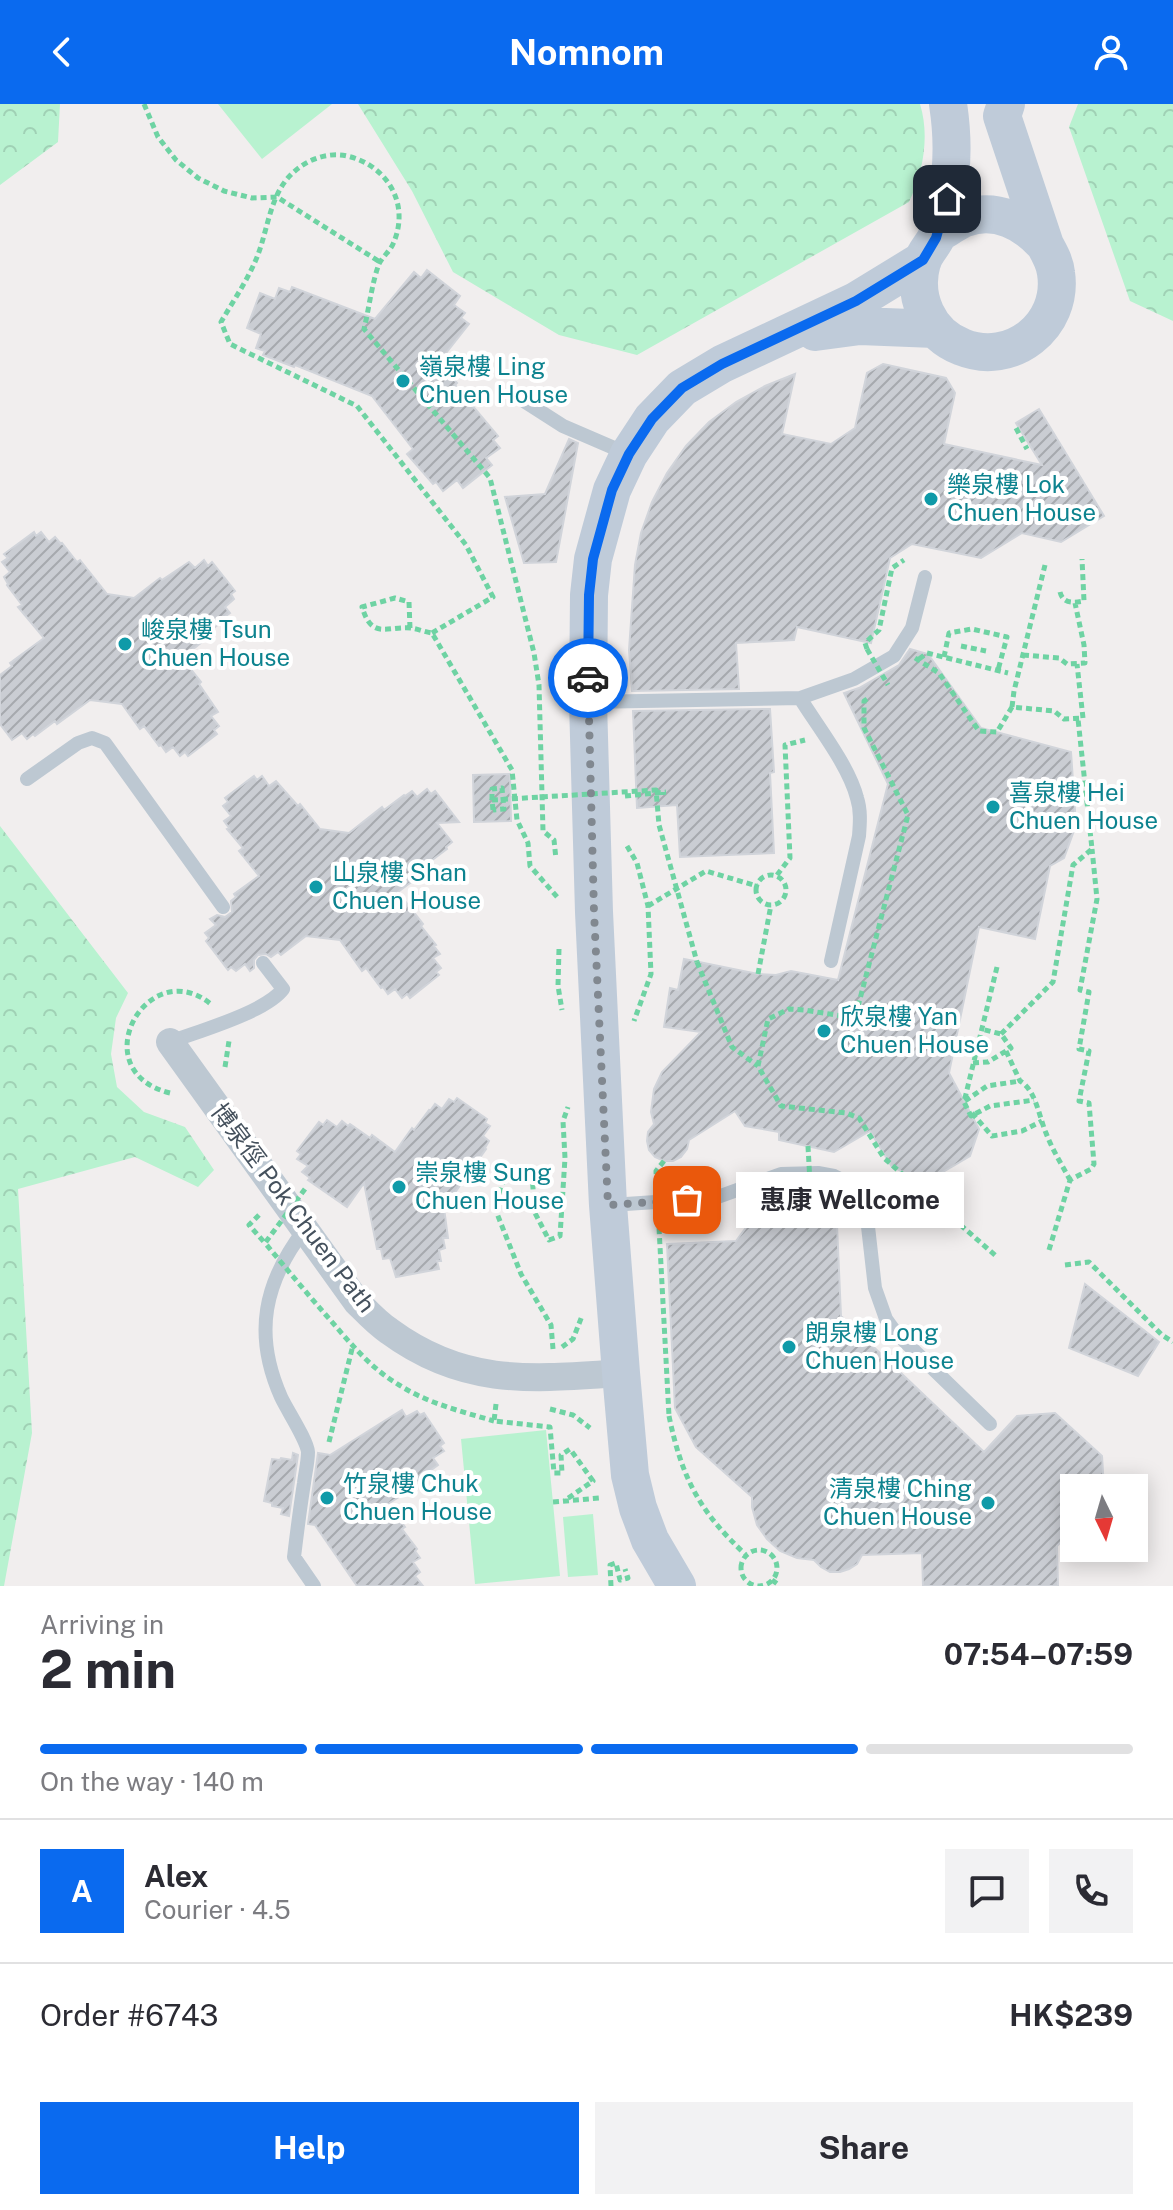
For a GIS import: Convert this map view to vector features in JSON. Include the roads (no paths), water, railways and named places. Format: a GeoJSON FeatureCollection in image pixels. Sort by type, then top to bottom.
{"type":"FeatureCollection","features":[{"type":"Feature","properties":{"kind":"street"},"geometry":{"type":"LineString","coordinates":[[948,104],[952,162],[947,199],[919,277],[919,296],[935,329],[946,339],[959,346],[988,353],[1003,351],[1030,339],[1050,316],[1055,302],[1056,272],[1002,108]]}},
{"type":"Feature","properties":{"kind":"street"},"geometry":{"type":"LineString","coordinates":[[674,1585],[650,1540],[630,1475],[608,1205],[588,702],[589,595],[593,559],[612,490],[629,454],[652,419],[682,388],[722,364],[856,301],[965,218],[995,215],[1009,218],[1035,233],[1045,245]]}},
{"type":"Feature","properties":{"kind":"street"},"geometry":{"type":"LineString","coordinates":[[780,337],[860,326],[935,329]]}},
{"type":"Feature","properties":{"kind":"street","name":"博泉徑 Pok Chuen Path"},"geometry":{"type":"LineString","coordinates":[[170,1042],[357,1302],[388,1331],[425,1353],[464,1369],[507,1378],[621,1373]]}},
{"type":"Feature","properties":{"kind":"lane"},"geometry":{"type":"LineString","coordinates":[[524,401],[563,426],[629,454]]}},
{"type":"Feature","properties":{"kind":"lane"},"geometry":{"type":"LineString","coordinates":[[588,702],[800,698],[854,679],[894,656],[912,628],[925,577]]}},
{"type":"Feature","properties":{"kind":"lane"},"geometry":{"type":"LineString","coordinates":[[800,698],[852,782],[858,800],[859,836],[831,961]]}},
{"type":"Feature","properties":{"kind":"lane"},"geometry":{"type":"LineString","coordinates":[[27,779],[78,743],[92,738],[105,743],[223,907]]}},
{"type":"Feature","properties":{"kind":"lane"},"geometry":{"type":"LineString","coordinates":[[170,1042],[257,1009],[278,995],[283,989],[263,963]]}},
{"type":"Feature","properties":{"kind":"lane"},"geometry":{"type":"LineString","coordinates":[[608,1205],[715,1198],[781,1174],[818,1173],[848,1183],[866,1209],[875,1288],[886,1319],[896,1333],[990,1424]]}},
{"type":"Feature","properties":{"kind":"lane"},"geometry":{"type":"LineString","coordinates":[[305,1229],[287,1253],[274,1280],[267,1309],[265,1339],[270,1368],[280,1396],[308,1451],[294,1557],[314,1586]]}},
{"type":"Feature","properties":{"kind":"place","name":"嶺泉樓 Ling Chuen House"},"geometry":{"type":"Point","coordinates":[403,381]}},
{"type":"Feature","properties":{"kind":"place","name":"樂泉樓 Lok Chuen House"},"geometry":{"type":"Point","coordinates":[931,499]}},
{"type":"Feature","properties":{"kind":"place","name":"峻泉樓 Tsun Chuen House"},"geometry":{"type":"Point","coordinates":[125,644]}},
{"type":"Feature","properties":{"kind":"place","name":"喜泉樓 Hei Chuen House"},"geometry":{"type":"Point","coordinates":[993,807]}},
{"type":"Feature","properties":{"kind":"place","name":"山泉樓 Shan Chuen House"},"geometry":{"type":"Point","coordinates":[316,887]}},
{"type":"Feature","properties":{"kind":"place","name":"欣泉樓 Yan Chuen House"},"geometry":{"type":"Point","coordinates":[824,1031]}},
{"type":"Feature","properties":{"kind":"place","name":"崇泉樓 Sung Chuen House"},"geometry":{"type":"Point","coordinates":[399,1187]}},
{"type":"Feature","properties":{"kind":"place","name":"惠康 Wellcome"},"geometry":{"type":"Point","coordinates":[687,1200]}},
{"type":"Feature","properties":{"kind":"place","name":"朗泉樓 Long Chuen House"},"geometry":{"type":"Point","coordinates":[789,1347]}},
{"type":"Feature","properties":{"kind":"place","name":"竹泉樓 Chuk Chuen House"},"geometry":{"type":"Point","coordinates":[327,1498]}},
{"type":"Feature","properties":{"kind":"place","name":"清泉樓 Ching Chuen House"},"geometry":{"type":"Point","coordinates":[988,1503]}}]}
